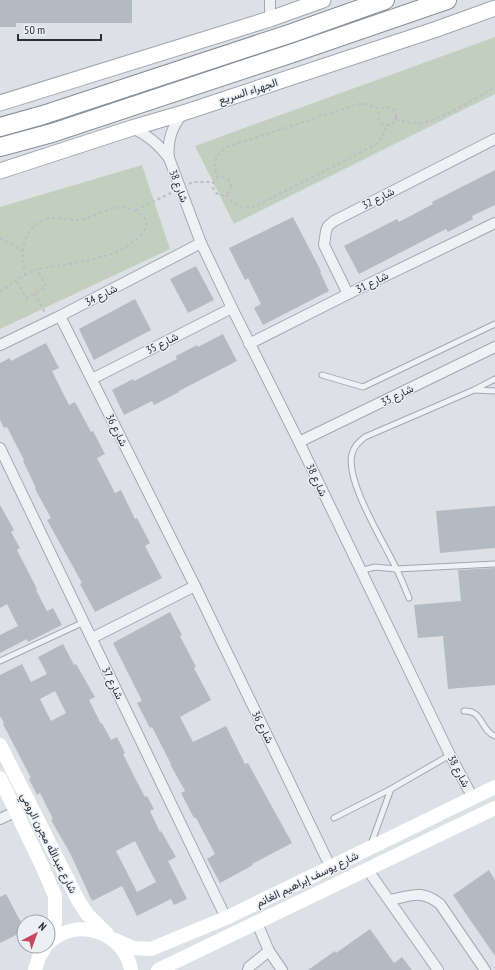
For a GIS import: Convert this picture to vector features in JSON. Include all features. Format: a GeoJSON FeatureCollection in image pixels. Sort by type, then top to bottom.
{"type":"FeatureCollection","features":[{"type":"Feature","properties":{"kind":"highway"},"geometry":{"type":"LineString","coordinates":[[0,127],[43,115],[277,38],[385,0]]}},
{"type":"Feature","properties":{"kind":"highway","name":"الجهراء السريع"},"geometry":{"type":"LineString","coordinates":[[0,147],[52,133],[447,0]]}},
{"type":"Feature","properties":{"kind":"main road"},"geometry":{"type":"LineString","coordinates":[[2,101],[270,20],[323,0]]}},
{"type":"Feature","properties":{"kind":"main road","name":"الجهراء السريع"},"geometry":{"type":"LineString","coordinates":[[0,171],[132,128],[184,113],[437,29],[495,8]]}},
{"type":"Feature","properties":{"kind":"street"},"geometry":{"type":"LineString","coordinates":[[270,0],[270,20]]}},
{"type":"Feature","properties":{"kind":"street","name":"شارع 38"},"geometry":{"type":"LineString","coordinates":[[184,113],[174,126],[171,134],[168,150],[169,158],[201,243],[450,755],[473,798]]}},
{"type":"Feature","properties":{"kind":"street","name":"شارع 38"},"geometry":{"type":"LineString","coordinates":[[132,128],[153,140],[169,158]]}},
{"type":"Feature","properties":{"kind":"street","name":"شارع 32"},"geometry":{"type":"LineString","coordinates":[[348,294],[324,245],[328,226],[334,220],[495,139]]}},
{"type":"Feature","properties":{"kind":"street","name":"شارع 31"},"geometry":{"type":"LineString","coordinates":[[249,344],[495,223]]}},
{"type":"Feature","properties":{"kind":"street","name":"شارع 34"},"geometry":{"type":"LineString","coordinates":[[0,345],[60,316],[201,243]]}},
{"type":"Feature","properties":{"kind":"street","name":"شارع 35"},"geometry":{"type":"LineString","coordinates":[[92,379],[232,308]]}},
{"type":"Feature","properties":{"kind":"street","name":"شارع 36"},"geometry":{"type":"LineString","coordinates":[[60,316],[195,586],[331,868]]}},
{"type":"Feature","properties":{"kind":"street","name":"شارع 33"},"geometry":{"type":"LineString","coordinates":[[299,442],[495,347]]}},
{"type":"Feature","properties":{"kind":"street","name":"شارع 37"},"geometry":{"type":"LineString","coordinates":[[0,448],[226,918]]}},
{"type":"Feature","properties":{"kind":"street"},"geometry":{"type":"LineString","coordinates":[[92,638],[195,586]]}},
{"type":"Feature","properties":{"kind":"street","name":"شارع عبدالله مجرن الرومي"},"geometry":{"type":"LineString","coordinates":[[0,746],[78,900],[87,914],[111,937]]}},
{"type":"Feature","properties":{"kind":"street","name":"شارع عبدالله مجرن الرومي"},"geometry":{"type":"LineString","coordinates":[[0,778],[44,868],[55,896],[55,914]]}},
{"type":"Feature","properties":{"kind":"street","name":"شارع يوسف إبراهيم الغانم"},"geometry":{"type":"LineString","coordinates":[[111,937],[133,948],[152,949],[226,918],[495,787]]}},
{"type":"Feature","properties":{"kind":"street","name":"شارع يوسف إبراهيم الغانم"},"geometry":{"type":"LineString","coordinates":[[158,970],[495,808]]}},
{"type":"Feature","properties":{"kind":"street"},"geometry":{"type":"LineString","coordinates":[[0,818],[16,810]]}},
{"type":"Feature","properties":{"kind":"street"},"geometry":{"type":"LineString","coordinates":[[368,869],[438,970]]}},
{"type":"Feature","properties":{"kind":"street"},"geometry":{"type":"LineString","coordinates":[[390,900],[420,894],[433,898],[440,904],[485,970]]}},
{"type":"Feature","properties":{"kind":"street"},"geometry":{"type":"LineString","coordinates":[[257,923],[269,951],[282,970]]}},
{"type":"Feature","properties":{"kind":"street"},"geometry":{"type":"LineString","coordinates":[[56,940],[64,933],[78,929],[93,930],[111,937],[124,951],[132,970]]}},
{"type":"Feature","properties":{"kind":"street"},"geometry":{"type":"LineString","coordinates":[[248,970],[249,967],[269,951]]}},
{"type":"Feature","properties":{"kind":"street"},"geometry":{"type":"LineString","coordinates":[[27,970],[41,954]]}},
{"type":"Feature","properties":{"kind":"lane"},"geometry":{"type":"LineString","coordinates":[[322,375],[363,387],[495,324]]}},
{"type":"Feature","properties":{"kind":"lane"},"geometry":{"type":"LineString","coordinates":[[410,598],[359,495],[351,469],[351,455],[355,446],[365,437],[474,390],[495,379]]}},
{"type":"Feature","properties":{"kind":"lane"},"geometry":{"type":"LineString","coordinates":[[474,390],[495,391]]}},
{"type":"Feature","properties":{"kind":"lane"},"geometry":{"type":"LineString","coordinates":[[360,571],[375,566],[396,569],[495,564]]}},
{"type":"Feature","properties":{"kind":"lane"},"geometry":{"type":"LineString","coordinates":[[0,661],[84,622]]}},
{"type":"Feature","properties":{"kind":"lane"},"geometry":{"type":"LineString","coordinates":[[464,711],[473,712],[486,730],[495,736]]}},
{"type":"Feature","properties":{"kind":"lane"},"geometry":{"type":"LineString","coordinates":[[334,818],[391,789],[450,755]]}},
{"type":"Feature","properties":{"kind":"lane"},"geometry":{"type":"LineString","coordinates":[[370,848],[391,789]]}},
{"type":"Feature","properties":{"kind":"path"},"geometry":{"type":"LineString","coordinates":[[396,119],[420,124],[438,117],[495,87]]}},
{"type":"Feature","properties":{"kind":"path"},"geometry":{"type":"LineString","coordinates":[[218,178],[214,168],[215,161],[218,154],[228,147],[358,104],[365,104],[381,109],[390,107],[394,109],[396,119],[394,123],[386,125],[381,123],[378,119],[378,114],[381,109]]}},
{"type":"Feature","properties":{"kind":"path"},"geometry":{"type":"LineString","coordinates":[[226,195],[233,203],[241,206],[248,208],[256,206],[374,146],[385,132],[386,125]]}},
{"type":"Feature","properties":{"kind":"path"},"geometry":{"type":"LineString","coordinates":[[224,177],[229,180],[231,185],[230,191],[226,195],[220,196],[215,193],[212,188],[214,182],[218,178],[224,177]]}},
{"type":"Feature","properties":{"kind":"path"},"geometry":{"type":"LineString","coordinates":[[0,292],[16,280],[37,269],[80,262],[114,253],[133,243],[143,234],[146,225],[144,217],[136,210],[126,207],[116,207],[81,220],[50,218],[36,223],[28,233],[23,251],[22,262],[25,275]]}},
{"type":"Feature","properties":{"kind":"path"},"geometry":{"type":"LineString","coordinates":[[0,238],[23,251]]}},
{"type":"Feature","properties":{"kind":"path"},"geometry":{"type":"LineString","coordinates":[[16,280],[26,298],[46,287],[37,269]]}},
{"type":"Feature","properties":{"kind":"path"},"geometry":{"type":"LineString","coordinates":[[35,293],[48,322]]}},
{"type":"Feature","properties":{"kind":"green space"},"geometry":{"type":"Polygon","coordinates":[[[495,37],[495,94],[234,224],[195,146],[495,37]]]}},
{"type":"Feature","properties":{"kind":"green space"},"geometry":{"type":"Polygon","coordinates":[[[142,165],[170,249],[0,329],[0,207],[142,165]]]}},
{"type":"Feature","properties":{"kind":"building"},"geometry":{"type":"Polygon","coordinates":[[[0,0],[132,0],[132,23],[16,23],[16,27],[0,27],[0,0]]]}},
{"type":"Feature","properties":{"kind":"building"},"geometry":{"type":"Polygon","coordinates":[[[495,170],[495,205],[472,216],[473,219],[448,232],[446,229],[359,274],[344,246],[397,219],[399,222],[433,204],[432,202],[495,170]]]}},
{"type":"Feature","properties":{"kind":"building"},"geometry":{"type":"Polygon","coordinates":[[[293,217],[321,271],[320,272],[329,291],[263,325],[254,308],[261,304],[248,278],[245,280],[229,248],[293,217]]]}},
{"type":"Feature","properties":{"kind":"building"},"geometry":{"type":"Polygon","coordinates":[[[196,266],[214,300],[188,313],[170,279],[196,266]]]}},
{"type":"Feature","properties":{"kind":"building"},"geometry":{"type":"Polygon","coordinates":[[[135,299],[151,330],[94,360],[79,329],[135,299]]]}},
{"type":"Feature","properties":{"kind":"building"},"geometry":{"type":"Polygon","coordinates":[[[223,334],[237,361],[154,405],[152,401],[124,415],[112,390],[133,379],[134,381],[177,359],[176,356],[197,345],[198,347],[223,334]]]}},
{"type":"Feature","properties":{"kind":"building"},"geometry":{"type":"Polygon","coordinates":[[[46,343],[59,368],[52,371],[69,405],[75,402],[91,432],[93,431],[105,454],[97,458],[115,493],[121,490],[135,519],[137,518],[150,543],[145,546],[162,578],[95,612],[80,584],[82,583],[47,520],[51,518],[35,489],[36,488],[23,461],[24,460],[7,427],[4,428],[0,420],[0,363],[10,358],[11,361],[46,343]]]}},
{"type":"Feature","properties":{"kind":"building"},"geometry":{"type":"Polygon","coordinates":[[[0,505],[14,530],[11,532],[20,548],[17,550],[37,589],[36,590],[47,611],[53,608],[62,625],[28,642],[27,639],[0,653],[0,635],[18,626],[7,604],[0,608],[0,505]]]}},
{"type":"Feature","properties":{"kind":"building"},"geometry":{"type":"Polygon","coordinates":[[[495,506],[495,548],[440,553],[436,511],[495,506]]]}},
{"type":"Feature","properties":{"kind":"building"},"geometry":{"type":"Polygon","coordinates":[[[495,568],[495,685],[448,689],[443,636],[418,638],[414,605],[461,601],[458,570],[495,568]]]}},
{"type":"Feature","properties":{"kind":"building"},"geometry":{"type":"Polygon","coordinates":[[[170,612],[182,635],[180,636],[196,667],[194,668],[211,700],[180,717],[193,742],[226,726],[245,764],[248,763],[292,843],[220,883],[207,859],[215,854],[181,793],[185,791],[152,727],[150,728],[137,703],[142,701],[113,643],[170,612]]]}},
{"type":"Feature","properties":{"kind":"building"},"geometry":{"type":"Polygon","coordinates":[[[63,644],[74,665],[76,664],[95,697],[89,700],[101,724],[102,723],[111,740],[117,737],[125,753],[123,754],[135,778],[145,797],[147,796],[154,809],[150,811],[160,832],[161,831],[176,857],[168,861],[187,899],[174,905],[171,899],[137,916],[122,886],[92,901],[70,853],[51,820],[53,819],[40,793],[37,795],[29,779],[31,778],[0,716],[0,675],[22,664],[31,682],[47,674],[38,657],[63,644]],[[55,691],[40,699],[51,721],[66,713],[55,691]],[[135,841],[116,851],[137,892],[156,882],[135,841]]]}},
{"type":"Feature","properties":{"kind":"building"},"geometry":{"type":"Polygon","coordinates":[[[489,870],[495,880],[495,956],[453,895],[489,870]]]}},
{"type":"Feature","properties":{"kind":"building"},"geometry":{"type":"Polygon","coordinates":[[[6,894],[17,914],[16,935],[0,943],[0,897],[6,894]]]}},
{"type":"Feature","properties":{"kind":"building"},"geometry":{"type":"Polygon","coordinates":[[[370,929],[394,963],[402,957],[412,970],[308,970],[335,951],[336,953],[370,929]]]}}]}
